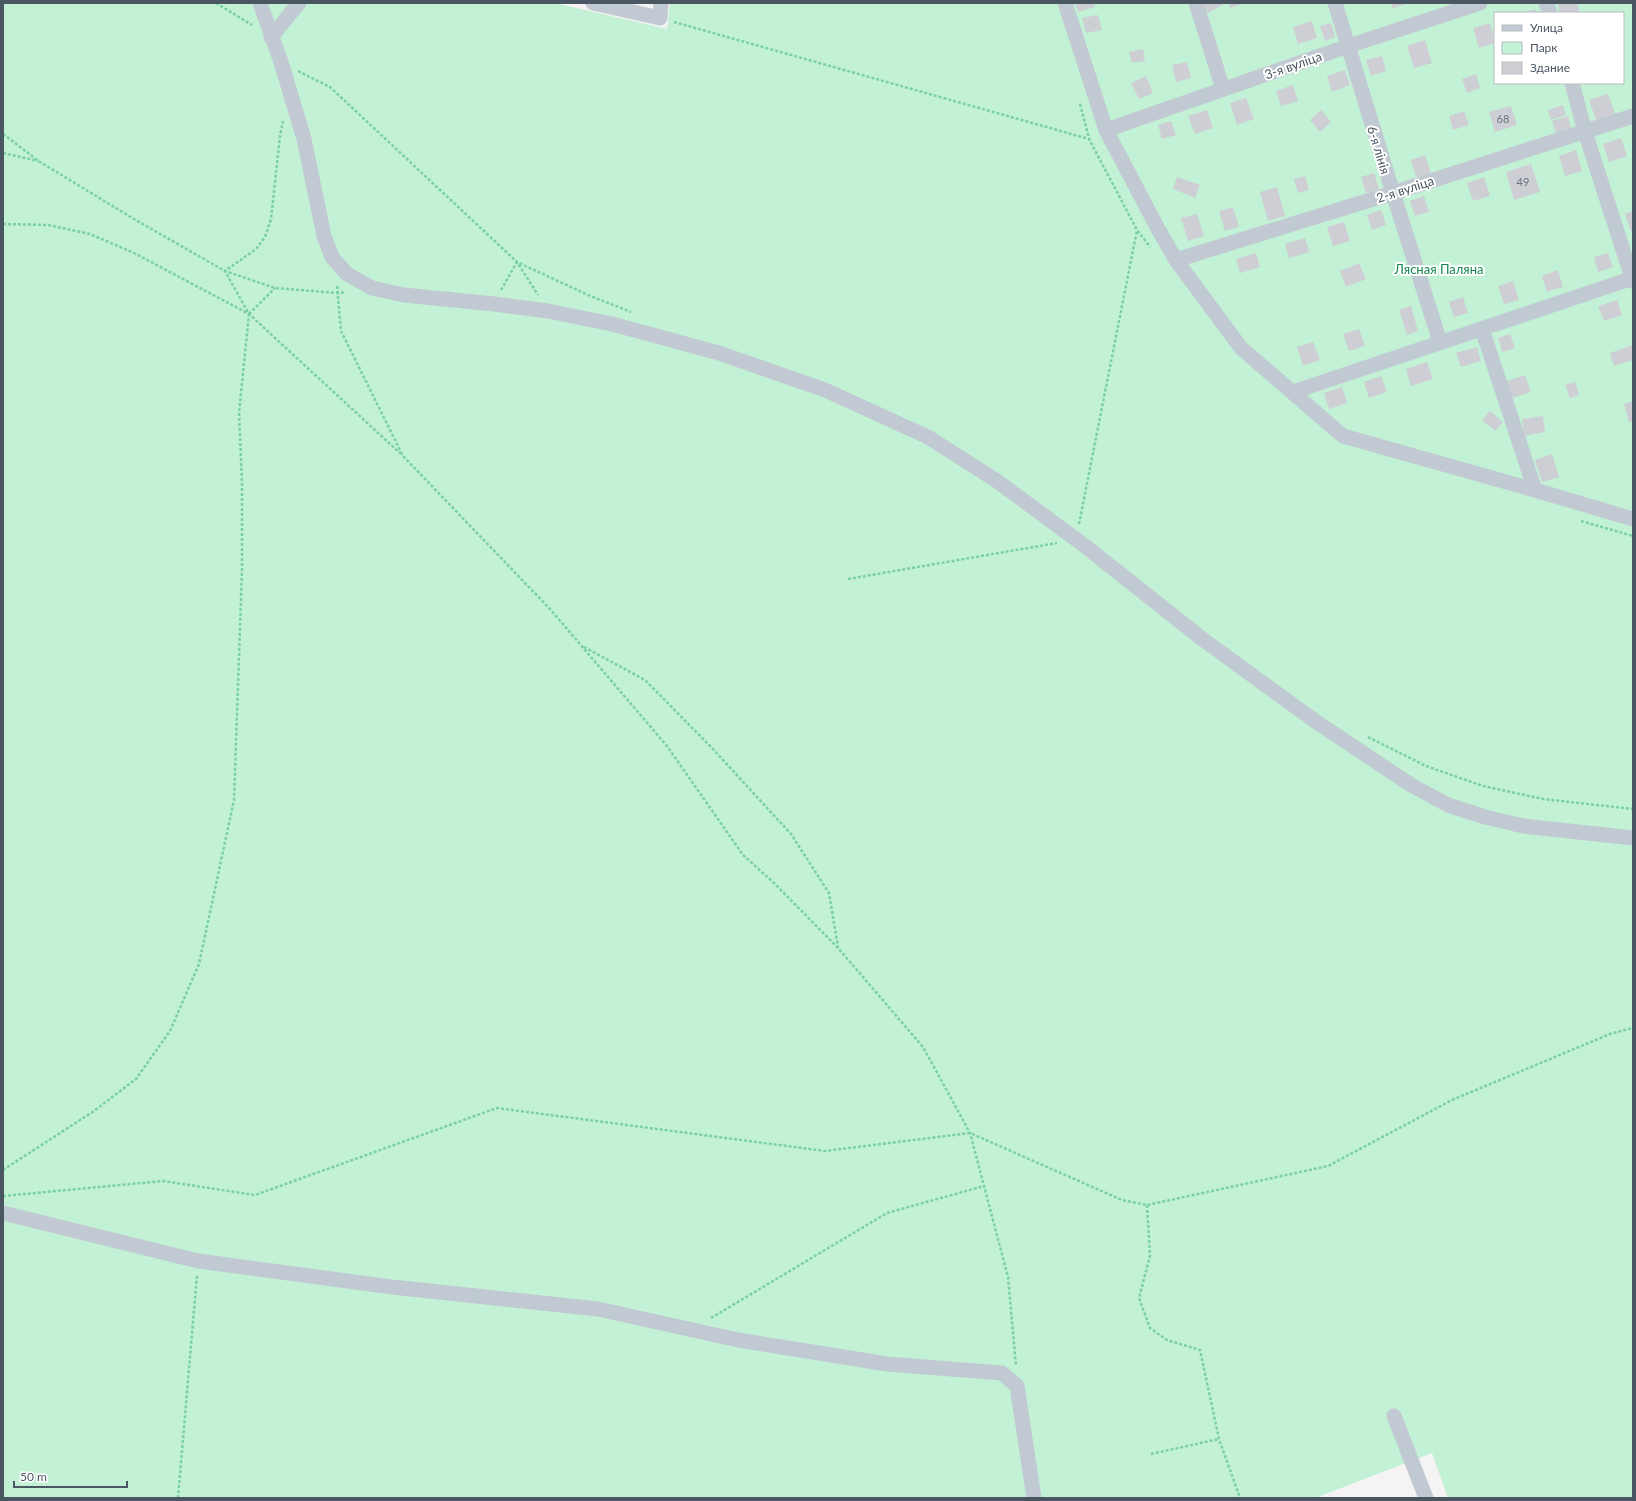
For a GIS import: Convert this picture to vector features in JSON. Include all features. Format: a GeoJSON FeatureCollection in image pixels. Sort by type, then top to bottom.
{"type":"FeatureCollection","features":[{"type":"Feature","properties":{"kind":"street"},"geometry":{"type":"LineString","coordinates":[[260,3],[281,62],[304,139],[324,236],[332,257],[347,274],[372,288],[404,295],[548,311],[612,324],[720,353],[825,390],[928,437],[998,481],[1076,535],[1201,638],[1309,716],[1411,785],[1448,805],[1485,817],[1523,826],[1633,838]]}},
{"type":"Feature","properties":{"kind":"street"},"geometry":{"type":"LineString","coordinates":[[272,37],[299,3]]}},
{"type":"Feature","properties":{"kind":"street"},"geometry":{"type":"LineString","coordinates":[[592,3],[660,18],[661,3]]}},
{"type":"Feature","properties":{"kind":"street"},"geometry":{"type":"LineString","coordinates":[[1065,3],[1106,130],[1176,260],[1241,348],[1343,436],[1633,519]]}},
{"type":"Feature","properties":{"kind":"street"},"geometry":{"type":"LineString","coordinates":[[1196,3],[1223,89]]}},
{"type":"Feature","properties":{"kind":"street","name":"6-я лінія"},"geometry":{"type":"LineString","coordinates":[[1335,3],[1392,193],[1440,342]]}},
{"type":"Feature","properties":{"kind":"street","name":"3-я вуліца"},"geometry":{"type":"LineString","coordinates":[[1106,130],[1348,46],[1480,3]]}},
{"type":"Feature","properties":{"kind":"street"},"geometry":{"type":"LineString","coordinates":[[1293,392],[1633,279],[1585,132],[1572,84]]}},
{"type":"Feature","properties":{"kind":"street","name":"2-я вуліца"},"geometry":{"type":"LineString","coordinates":[[1176,260],[1633,116]]}},
{"type":"Feature","properties":{"kind":"street"},"geometry":{"type":"LineString","coordinates":[[1482,329],[1535,490]]}},
{"type":"Feature","properties":{"kind":"street"},"geometry":{"type":"LineString","coordinates":[[3,1213],[198,1260],[392,1287],[598,1309],[738,1340],[887,1364],[1002,1373],[1017,1386],[1034,1498]]}},
{"type":"Feature","properties":{"kind":"street"},"geometry":{"type":"LineString","coordinates":[[1394,1416],[1426,1498]]}},
{"type":"Feature","properties":{"kind":"path"},"geometry":{"type":"LineString","coordinates":[[216,3],[272,37]]}},
{"type":"Feature","properties":{"kind":"path"},"geometry":{"type":"LineString","coordinates":[[660,18],[1089,139],[1137,230],[1151,248]]}},
{"type":"Feature","properties":{"kind":"path"},"geometry":{"type":"LineString","coordinates":[[281,62],[330,87],[517,262],[548,311]]}},
{"type":"Feature","properties":{"kind":"path"},"geometry":{"type":"LineString","coordinates":[[225,271],[256,248],[265,237],[272,220],[280,136],[284,115]]}},
{"type":"Feature","properties":{"kind":"path"},"geometry":{"type":"LineString","coordinates":[[3,134],[40,162],[134,219],[225,271],[275,288],[338,293]]}},
{"type":"Feature","properties":{"kind":"path"},"geometry":{"type":"LineString","coordinates":[[3,153],[40,162]]}},
{"type":"Feature","properties":{"kind":"path"},"geometry":{"type":"LineString","coordinates":[[3,224],[48,225],[90,234],[134,253],[248,314],[403,456],[550,609],[667,746],[743,855],[774,883],[838,948],[923,1046],[970,1133],[1008,1277],[1015,1341],[1017,1386]]}},
{"type":"Feature","properties":{"kind":"path"},"geometry":{"type":"LineString","coordinates":[[848,579],[1076,535],[1137,230]]}},
{"type":"Feature","properties":{"kind":"path"},"geometry":{"type":"LineString","coordinates":[[332,257],[338,293],[341,331],[403,456]]}},
{"type":"Feature","properties":{"kind":"path"},"geometry":{"type":"LineString","coordinates":[[3,1170],[94,1111],[136,1079],[170,1031],[199,964],[234,800],[242,570],[242,482],[239,413],[248,314],[225,271]]}},
{"type":"Feature","properties":{"kind":"path"},"geometry":{"type":"LineString","coordinates":[[248,314],[275,288]]}},
{"type":"Feature","properties":{"kind":"path"},"geometry":{"type":"LineString","coordinates":[[1580,521],[1633,536]]}},
{"type":"Feature","properties":{"kind":"path"},"geometry":{"type":"LineString","coordinates":[[582,646],[645,680],[712,748],[791,834],[829,893],[838,948]]}},
{"type":"Feature","properties":{"kind":"path"},"geometry":{"type":"LineString","coordinates":[[1364,735],[1426,766],[1482,786],[1543,800],[1633,809]]}},
{"type":"Feature","properties":{"kind":"path"},"geometry":{"type":"LineString","coordinates":[[3,1196],[163,1182],[256,1194],[497,1108],[825,1151],[970,1133],[1122,1200],[1147,1205],[1328,1166],[1452,1100],[1610,1034],[1633,1028]]}},
{"type":"Feature","properties":{"kind":"path"},"geometry":{"type":"LineString","coordinates":[[692,1330],[887,1213],[984,1186]]}},
{"type":"Feature","properties":{"kind":"path"},"geometry":{"type":"LineString","coordinates":[[1147,1205],[1150,1256],[1139,1298],[1150,1328],[1167,1340],[1200,1350],[1219,1439],[1240,1498]]}},
{"type":"Feature","properties":{"kind":"path"},"geometry":{"type":"LineString","coordinates":[[178,1498],[198,1260]]}},
{"type":"Feature","properties":{"kind":"path"},"geometry":{"type":"LineString","coordinates":[[1151,1454],[1219,1439]]}},
{"type":"Feature","properties":{"kind":"green space","name":"Лясная Паляна"},"geometry":{"type":"Polygon","coordinates":[[[3,3],[555,3],[667,29],[670,3],[1633,3],[1633,1498],[1448,1498],[1432,1453],[1315,1498],[3,1498],[3,3]]]}},
{"type":"Feature","properties":{"kind":"building"},"geometry":{"type":"Polygon","coordinates":[[[1075,3],[1094,3],[1095,7],[1078,12],[1075,3]]]}},
{"type":"Feature","properties":{"kind":"building"},"geometry":{"type":"Polygon","coordinates":[[[1203,3],[1226,3],[1208,13],[1203,3]]]}},
{"type":"Feature","properties":{"kind":"building"},"geometry":{"type":"Polygon","coordinates":[[[1229,3],[1245,3],[1230,8],[1229,3]]]}},
{"type":"Feature","properties":{"kind":"building"},"geometry":{"type":"Polygon","coordinates":[[[1391,3],[1409,3],[1393,8],[1391,3]]]}},
{"type":"Feature","properties":{"kind":"building"},"geometry":{"type":"Polygon","coordinates":[[[1563,3],[1577,3],[1580,12],[1560,12],[1558,5],[1563,3]]]}},
{"type":"Feature","properties":{"kind":"building"},"geometry":{"type":"Polygon","coordinates":[[[1535,9],[1536,12],[1525,12],[1535,9]]]}},
{"type":"Feature","properties":{"kind":"building"},"geometry":{"type":"Polygon","coordinates":[[[1098,15],[1102,30],[1086,33],[1082,18],[1098,15]]]}},
{"type":"Feature","properties":{"kind":"building"},"geometry":{"type":"Polygon","coordinates":[[[1312,21],[1317,38],[1298,44],[1293,27],[1312,21]]]}},
{"type":"Feature","properties":{"kind":"building"},"geometry":{"type":"Polygon","coordinates":[[[1331,23],[1335,37],[1325,41],[1320,26],[1331,23]]]}},
{"type":"Feature","properties":{"kind":"building"},"geometry":{"type":"Polygon","coordinates":[[[1490,23],[1494,43],[1479,48],[1473,28],[1490,23]]]}},
{"type":"Feature","properties":{"kind":"building"},"geometry":{"type":"Polygon","coordinates":[[[1425,40],[1432,63],[1414,68],[1407,46],[1425,40]]]}},
{"type":"Feature","properties":{"kind":"building"},"geometry":{"type":"Polygon","coordinates":[[[1143,49],[1145,61],[1132,63],[1129,52],[1143,49]]]}},
{"type":"Feature","properties":{"kind":"building"},"geometry":{"type":"Polygon","coordinates":[[[1382,56],[1386,71],[1371,76],[1366,60],[1382,56]]]}},
{"type":"Feature","properties":{"kind":"building"},"geometry":{"type":"Polygon","coordinates":[[[1187,62],[1191,78],[1176,82],[1172,65],[1187,62]]]}},
{"type":"Feature","properties":{"kind":"building"},"geometry":{"type":"Polygon","coordinates":[[[1345,70],[1350,85],[1332,92],[1327,76],[1345,70]]]}},
{"type":"Feature","properties":{"kind":"building"},"geometry":{"type":"Polygon","coordinates":[[[1476,74],[1480,88],[1467,93],[1462,79],[1476,74]]]}},
{"type":"Feature","properties":{"kind":"building"},"geometry":{"type":"Polygon","coordinates":[[[1146,76],[1153,93],[1139,99],[1131,83],[1146,76]]]}},
{"type":"Feature","properties":{"kind":"building"},"geometry":{"type":"Polygon","coordinates":[[[1293,85],[1298,101],[1281,106],[1276,91],[1293,85]]]}},
{"type":"Feature","properties":{"kind":"building"},"geometry":{"type":"Polygon","coordinates":[[[1608,94],[1615,114],[1596,120],[1589,100],[1608,94]]]}},
{"type":"Feature","properties":{"kind":"building"},"geometry":{"type":"Polygon","coordinates":[[[1246,98],[1254,119],[1237,125],[1230,103],[1246,98]]]}},
{"type":"Feature","properties":{"kind":"building"},"geometry":{"type":"Polygon","coordinates":[[[1563,105],[1566,115],[1551,120],[1548,110],[1563,105]]]}},
{"type":"Feature","properties":{"kind":"building"},"geometry":{"type":"Polygon","coordinates":[[[1511,106],[1517,125],[1495,132],[1489,112],[1511,106]]]}},
{"type":"Feature","properties":{"kind":"building"},"geometry":{"type":"Polygon","coordinates":[[[1207,110],[1213,128],[1195,134],[1188,116],[1207,110]]]}},
{"type":"Feature","properties":{"kind":"building"},"geometry":{"type":"Polygon","coordinates":[[[1321,110],[1331,122],[1320,132],[1310,120],[1321,110]]]}},
{"type":"Feature","properties":{"kind":"building"},"geometry":{"type":"Polygon","coordinates":[[[1464,111],[1469,125],[1453,130],[1449,116],[1464,111]]]}},
{"type":"Feature","properties":{"kind":"building"},"geometry":{"type":"Polygon","coordinates":[[[1568,116],[1571,128],[1556,133],[1552,121],[1568,116]]]}},
{"type":"Feature","properties":{"kind":"building"},"geometry":{"type":"Polygon","coordinates":[[[1171,121],[1176,135],[1162,139],[1158,125],[1171,121]]]}},
{"type":"Feature","properties":{"kind":"building"},"geometry":{"type":"Polygon","coordinates":[[[1621,138],[1627,156],[1609,162],[1603,144],[1621,138]]]}},
{"type":"Feature","properties":{"kind":"building"},"geometry":{"type":"Polygon","coordinates":[[[1576,150],[1582,171],[1565,176],[1559,156],[1576,150]]]}},
{"type":"Feature","properties":{"kind":"building"},"geometry":{"type":"Polygon","coordinates":[[[1425,155],[1431,173],[1416,177],[1411,160],[1425,155]]]}},
{"type":"Feature","properties":{"kind":"building"},"geometry":{"type":"Polygon","coordinates":[[[1531,164],[1540,192],[1514,200],[1506,172],[1531,164]]]}},
{"type":"Feature","properties":{"kind":"building"},"geometry":{"type":"Polygon","coordinates":[[[1374,173],[1379,189],[1366,193],[1361,177],[1374,173]]]}},
{"type":"Feature","properties":{"kind":"building"},"geometry":{"type":"Polygon","coordinates":[[[1305,176],[1309,190],[1298,193],[1294,179],[1305,176]]]}},
{"type":"Feature","properties":{"kind":"building"},"geometry":{"type":"Polygon","coordinates":[[[1177,177],[1200,185],[1195,198],[1173,189],[1177,177]]]}},
{"type":"Feature","properties":{"kind":"building"},"geometry":{"type":"Polygon","coordinates":[[[1484,177],[1490,196],[1473,201],[1467,183],[1484,177]]]}},
{"type":"Feature","properties":{"kind":"building"},"geometry":{"type":"Polygon","coordinates":[[[1277,187],[1285,216],[1268,221],[1260,192],[1277,187]]]}},
{"type":"Feature","properties":{"kind":"building"},"geometry":{"type":"Polygon","coordinates":[[[1424,196],[1429,212],[1415,216],[1410,201],[1424,196]]]}},
{"type":"Feature","properties":{"kind":"building"},"geometry":{"type":"Polygon","coordinates":[[[1233,207],[1239,227],[1225,231],[1219,211],[1233,207]]]}},
{"type":"Feature","properties":{"kind":"building"},"geometry":{"type":"Polygon","coordinates":[[[1381,210],[1386,225],[1372,230],[1367,215],[1381,210]]]}},
{"type":"Feature","properties":{"kind":"building"},"geometry":{"type":"Polygon","coordinates":[[[1633,211],[1633,231],[1631,232],[1625,214],[1633,211]]]}},
{"type":"Feature","properties":{"kind":"building"},"geometry":{"type":"Polygon","coordinates":[[[1197,214],[1204,236],[1188,241],[1181,218],[1197,214]]]}},
{"type":"Feature","properties":{"kind":"building"},"geometry":{"type":"Polygon","coordinates":[[[1344,222],[1350,241],[1333,246],[1327,227],[1344,222]]]}},
{"type":"Feature","properties":{"kind":"building"},"geometry":{"type":"Polygon","coordinates":[[[1305,238],[1309,252],[1289,258],[1285,244],[1305,238]]]}},
{"type":"Feature","properties":{"kind":"building"},"geometry":{"type":"Polygon","coordinates":[[[1256,253],[1260,267],[1240,273],[1236,259],[1256,253]]]}},
{"type":"Feature","properties":{"kind":"building"},"geometry":{"type":"Polygon","coordinates":[[[1608,253],[1613,267],[1598,272],[1594,257],[1608,253]]]}},
{"type":"Feature","properties":{"kind":"building"},"geometry":{"type":"Polygon","coordinates":[[[1359,263],[1366,279],[1346,287],[1340,271],[1359,263]]]}},
{"type":"Feature","properties":{"kind":"building"},"geometry":{"type":"Polygon","coordinates":[[[1558,270],[1563,287],[1547,292],[1542,276],[1558,270]]]}},
{"type":"Feature","properties":{"kind":"building"},"geometry":{"type":"Polygon","coordinates":[[[1513,281],[1519,300],[1504,304],[1498,286],[1513,281]]]}},
{"type":"Feature","properties":{"kind":"building"},"geometry":{"type":"Polygon","coordinates":[[[1463,297],[1468,313],[1454,317],[1449,302],[1463,297]]]}},
{"type":"Feature","properties":{"kind":"building"},"geometry":{"type":"Polygon","coordinates":[[[1617,300],[1622,315],[1604,321],[1598,306],[1617,300]]]}},
{"type":"Feature","properties":{"kind":"building"},"geometry":{"type":"Polygon","coordinates":[[[1411,306],[1418,331],[1407,335],[1399,310],[1411,306]]]}},
{"type":"Feature","properties":{"kind":"building"},"geometry":{"type":"Polygon","coordinates":[[[1359,329],[1365,346],[1349,351],[1343,334],[1359,329]]]}},
{"type":"Feature","properties":{"kind":"building"},"geometry":{"type":"Polygon","coordinates":[[[1510,334],[1515,348],[1502,352],[1498,338],[1510,334]]]}},
{"type":"Feature","properties":{"kind":"building"},"geometry":{"type":"Polygon","coordinates":[[[1313,342],[1320,360],[1303,366],[1297,347],[1313,342]]]}},
{"type":"Feature","properties":{"kind":"building"},"geometry":{"type":"Polygon","coordinates":[[[1633,345],[1633,360],[1614,366],[1610,353],[1633,345]]]}},
{"type":"Feature","properties":{"kind":"building"},"geometry":{"type":"Polygon","coordinates":[[[1477,347],[1481,361],[1461,367],[1456,353],[1477,347]]]}},
{"type":"Feature","properties":{"kind":"building"},"geometry":{"type":"Polygon","coordinates":[[[1427,362],[1433,379],[1411,386],[1406,369],[1427,362]]]}},
{"type":"Feature","properties":{"kind":"building"},"geometry":{"type":"Polygon","coordinates":[[[1525,375],[1531,392],[1512,398],[1507,381],[1525,375]]]}},
{"type":"Feature","properties":{"kind":"building"},"geometry":{"type":"Polygon","coordinates":[[[1381,376],[1387,392],[1369,398],[1364,382],[1381,376]]]}},
{"type":"Feature","properties":{"kind":"building"},"geometry":{"type":"Polygon","coordinates":[[[1575,382],[1579,395],[1570,398],[1565,385],[1575,382]]]}},
{"type":"Feature","properties":{"kind":"building"},"geometry":{"type":"Polygon","coordinates":[[[1342,387],[1347,403],[1329,409],[1324,393],[1342,387]]]}},
{"type":"Feature","properties":{"kind":"building"},"geometry":{"type":"Polygon","coordinates":[[[1633,401],[1633,421],[1629,422],[1624,404],[1633,401]]]}},
{"type":"Feature","properties":{"kind":"building"},"geometry":{"type":"Polygon","coordinates":[[[1490,411],[1503,422],[1495,431],[1482,420],[1490,411]]]}},
{"type":"Feature","properties":{"kind":"building"},"geometry":{"type":"Polygon","coordinates":[[[1543,416],[1545,432],[1524,436],[1522,419],[1543,416]]]}},
{"type":"Feature","properties":{"kind":"building"},"geometry":{"type":"Polygon","coordinates":[[[1552,454],[1559,477],[1542,482],[1535,460],[1552,454]]]}}]}
